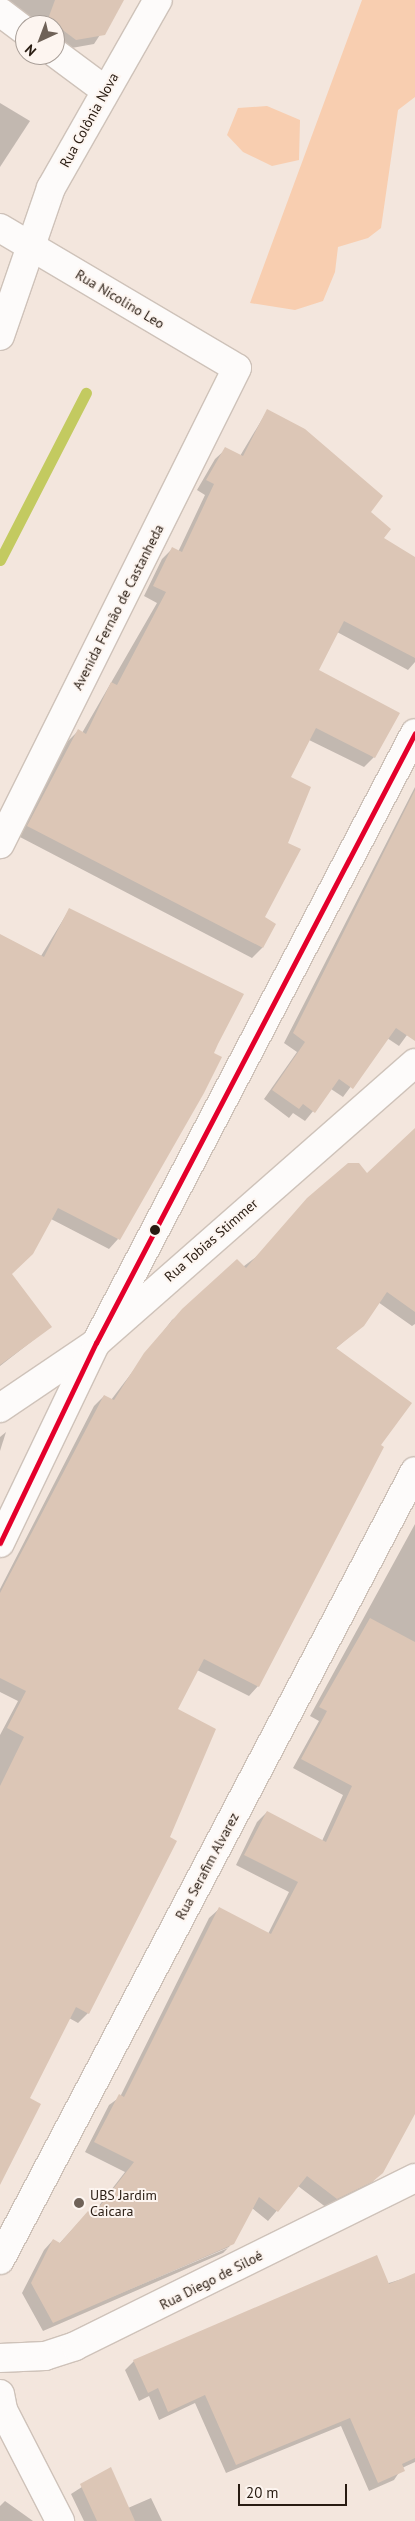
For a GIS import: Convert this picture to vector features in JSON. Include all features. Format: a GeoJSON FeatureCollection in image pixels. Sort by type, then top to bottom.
{"type":"FeatureCollection","features":[{"type":"Feature","properties":{"kind":"street","name":"Rua Colônia Nova"},"geometry":{"type":"LineString","coordinates":[[0,336],[30,244],[51,188],[105,90],[158,0]]}},
{"type":"Feature","properties":{"kind":"street"},"geometry":{"type":"LineString","coordinates":[[0,12],[15,23]]}},
{"type":"Feature","properties":{"kind":"street"},"geometry":{"type":"LineString","coordinates":[[65,60],[105,90]]}},
{"type":"Feature","properties":{"kind":"street","name":"Rua Nicolino Leo"},"geometry":{"type":"LineString","coordinates":[[0,228],[234,364],[237,370]]}},
{"type":"Feature","properties":{"kind":"street","name":"Avenida Fernão de Castanheda"},"geometry":{"type":"LineString","coordinates":[[0,844],[237,370]]}},
{"type":"Feature","properties":{"kind":"street"},"geometry":{"type":"LineString","coordinates":[[0,1543],[96,1343],[415,733]]}},
{"type":"Feature","properties":{"kind":"street","name":"Rua Tobias Stimmer"},"geometry":{"type":"LineString","coordinates":[[0,1408],[96,1343],[415,1063]]}},
{"type":"Feature","properties":{"kind":"street","name":"Rua Serafim Alvarez"},"geometry":{"type":"LineString","coordinates":[[0,2260],[415,1471]]}},
{"type":"Feature","properties":{"kind":"street","name":"Rua Diego de Siloé"},"geometry":{"type":"LineString","coordinates":[[0,2358],[45,2356],[83,2343],[415,2178]]}},
{"type":"Feature","properties":{"kind":"street"},"geometry":{"type":"LineString","coordinates":[[0,2394],[3,2410],[60,2521]]}},
{"type":"Feature","properties":{"kind":"shaded area"},"geometry":{"type":"Polygon","coordinates":[[[362,0],[415,0],[415,97],[398,110],[381,228],[368,238],[338,247],[335,272],[323,301],[295,310],[250,303],[362,0]]]}},
{"type":"Feature","properties":{"kind":"shaded area"},"geometry":{"type":"Polygon","coordinates":[[[267,106],[300,120],[299,160],[272,166],[243,152],[227,135],[238,108],[267,106]]]}},
{"type":"Feature","properties":{"kind":"building"},"geometry":{"type":"Polygon","coordinates":[[[55,0],[124,0],[105,35],[76,40],[65,32],[65,15],[49,15],[55,0]]]}},
{"type":"Feature","properties":{"kind":"building"},"geometry":{"type":"Polygon","coordinates":[[[267,409],[305,429],[383,496],[371,512],[391,529],[384,538],[415,557],[415,658],[344,621],[319,670],[400,713],[375,758],[316,728],[291,777],[311,787],[288,843],[301,849],[265,917],[276,924],[263,948],[27,826],[78,729],[86,734],[111,682],[117,685],[166,592],[153,586],[172,547],[182,552],[214,484],[206,480],[225,447],[243,456],[267,409]]]}},
{"type":"Feature","properties":{"kind":"building"},"geometry":{"type":"Polygon","coordinates":[[[415,790],[415,1041],[396,1028],[353,1089],[339,1079],[315,1113],[303,1104],[299,1109],[272,1090],[305,1042],[293,1033],[415,790]]]}},
{"type":"Feature","properties":{"kind":"building"},"geometry":{"type":"Polygon","coordinates":[[[69,908],[244,994],[214,1053],[222,1057],[204,1093],[120,1240],[58,1208],[33,1254],[12,1274],[52,1327],[0,1365],[0,934],[44,957],[69,908]]]}},
{"type":"Feature","properties":{"kind":"building"},"geometry":{"type":"Polygon","coordinates":[[[415,1128],[415,1312],[387,1292],[364,1326],[336,1348],[412,1403],[381,1445],[384,1447],[259,1687],[204,1659],[178,1709],[216,1729],[170,1837],[177,1841],[89,2014],[76,2007],[30,2098],[41,2104],[0,2185],[0,1786],[24,1737],[7,1728],[26,1691],[0,1678],[0,1593],[104,1395],[114,1400],[144,1353],[182,1309],[237,1259],[246,1268],[307,1198],[348,1163],[359,1163],[367,1173],[415,1128]]]}},
{"type":"Feature","properties":{"kind":"building"},"geometry":{"type":"Polygon","coordinates":[[[370,1618],[415,1642],[415,2114],[383,2173],[372,2182],[337,2199],[307,2176],[278,2212],[259,2197],[234,2244],[53,2323],[31,2283],[53,2239],[60,2243],[88,2211],[93,2215],[134,2162],[94,2142],[119,2094],[124,2097],[219,1907],[271,1934],[298,1882],[244,1855],[267,1811],[326,1842],[352,1786],[301,1759],[327,1711],[319,1707],[370,1618]]]}},
{"type":"Feature","properties":{"kind":"building"},"geometry":{"type":"Polygon","coordinates":[[[377,2255],[389,2284],[415,2273],[415,2458],[402,2464],[405,2471],[378,2483],[350,2418],[236,2465],[205,2395],[168,2412],[158,2388],[148,2393],[133,2360],[377,2255]]]}},
{"type":"Feature","properties":{"kind":"building"},"geometry":{"type":"Polygon","coordinates":[[[111,2467],[135,2521],[97,2521],[80,2484],[111,2467]]]}},
{"type":"Feature","properties":{"kind":"waterway"},"geometry":{"type":"LineString","coordinates":[[0,560],[86,393]]}},
{"type":"Feature","properties":{"kind":"transit line"},"geometry":{"type":"LineString","coordinates":[[0,1543],[96,1343],[415,733]]}},
{"type":"Feature","properties":{"kind":"place","name":"UBS Jardim Caicara"},"geometry":{"type":"Point","coordinates":[79,2203]}}]}
